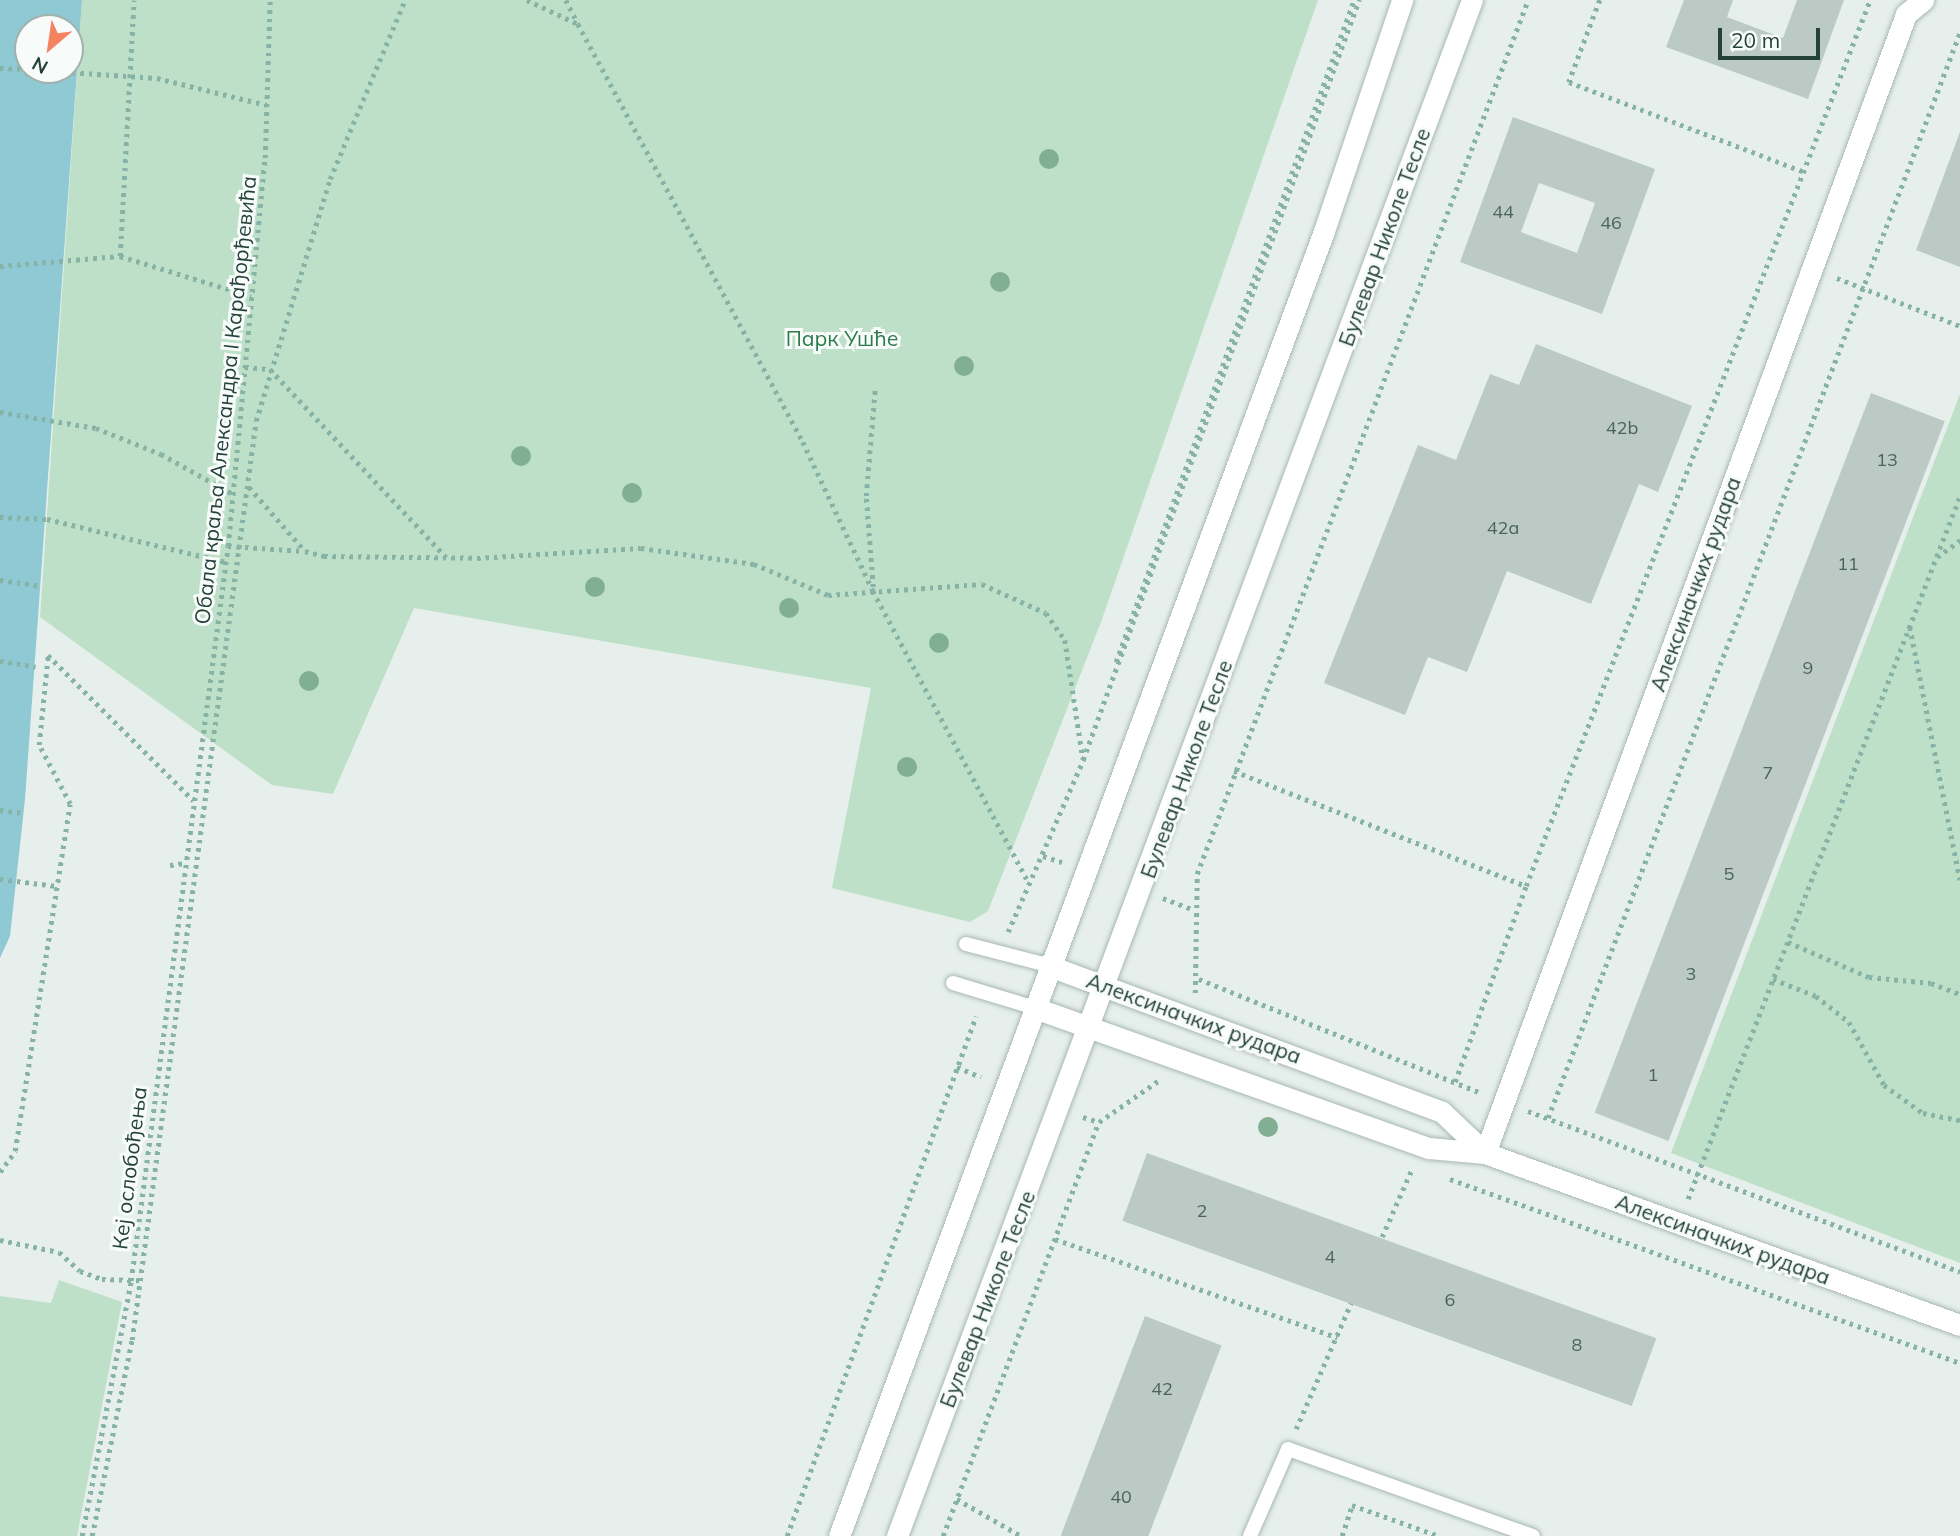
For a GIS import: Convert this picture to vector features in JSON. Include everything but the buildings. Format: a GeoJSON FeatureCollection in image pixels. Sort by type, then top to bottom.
{"type":"FeatureCollection","features":[{"type":"Feature","properties":{"kind":"main road"},"geometry":{"type":"LineString","coordinates":[[839,1536],[1046,965],[1324,231],[1402,0]]}},
{"type":"Feature","properties":{"kind":"main road","name":"Булевар Николе Тесле"},"geometry":{"type":"LineString","coordinates":[[897,1536],[1472,0]]}},
{"type":"Feature","properties":{"kind":"main road","name":"Алексиначких рудара"},"geometry":{"type":"LineString","coordinates":[[1485,1153],[1906,14],[1923,0]]}},
{"type":"Feature","properties":{"kind":"main road","name":"Алексиначких рудара"},"geometry":{"type":"LineString","coordinates":[[1046,965],[1188,1013],[1442,1112],[1485,1153]]}},
{"type":"Feature","properties":{"kind":"main road","name":"Алексиначких рудара"},"geometry":{"type":"LineString","coordinates":[[1032,1007],[1174,1054],[1429,1148],[1485,1153],[1960,1325]]}},
{"type":"Feature","properties":{"kind":"lane"},"geometry":{"type":"LineString","coordinates":[[966,944],[1046,965]]}},
{"type":"Feature","properties":{"kind":"lane"},"geometry":{"type":"LineString","coordinates":[[953,983],[1032,1007]]}},
{"type":"Feature","properties":{"kind":"lane"},"geometry":{"type":"LineString","coordinates":[[1250,1536],[1288,1449],[1533,1536]]}},
{"type":"Feature","properties":{"kind":"path"},"geometry":{"type":"LineString","coordinates":[[120,256],[134,77],[134,0]]}},
{"type":"Feature","properties":{"kind":"path","name":"Обала краља Александра I Карађорђевића"},"geometry":{"type":"LineString","coordinates":[[194,802],[228,547],[252,296],[267,104],[271,0]]}},
{"type":"Feature","properties":{"kind":"path"},"geometry":{"type":"LineString","coordinates":[[92,1536],[140,1280],[256,421],[330,179],[405,0]]}},
{"type":"Feature","properties":{"kind":"path"},"geometry":{"type":"LineString","coordinates":[[527,0],[578,24]]}},
{"type":"Feature","properties":{"kind":"path"},"geometry":{"type":"LineString","coordinates":[[566,0],[803,442],[873,591],[1030,884]]}},
{"type":"Feature","properties":{"kind":"path"},"geometry":{"type":"LineString","coordinates":[[999,952],[1043,856],[1083,758],[1357,0]]}},
{"type":"Feature","properties":{"kind":"path"},"geometry":{"type":"LineString","coordinates":[[1188,1013],[1199,979],[1192,909],[1197,874],[1528,0]]}},
{"type":"Feature","properties":{"kind":"path"},"geometry":{"type":"LineString","coordinates":[[1600,0],[1569,82],[1805,172]]}},
{"type":"Feature","properties":{"kind":"path"},"geometry":{"type":"LineString","coordinates":[[1455,1082],[1526,886],[1870,0]]}},
{"type":"Feature","properties":{"kind":"path"},"geometry":{"type":"LineString","coordinates":[[1548,1118],[1958,45],[1960,32]]}},
{"type":"Feature","properties":{"kind":"path"},"geometry":{"type":"LineString","coordinates":[[84,73],[134,77],[267,104]]}},
{"type":"Feature","properties":{"kind":"path"},"geometry":{"type":"LineString","coordinates":[[0,266],[120,256],[252,296]]}},
{"type":"Feature","properties":{"kind":"path"},"geometry":{"type":"LineString","coordinates":[[1864,288],[1960,326]]}},
{"type":"Feature","properties":{"kind":"path"},"geometry":{"type":"LineString","coordinates":[[245,367],[270,369],[446,557]]}},
{"type":"Feature","properties":{"kind":"path"},"geometry":{"type":"LineString","coordinates":[[873,591],[866,496],[875,389]]}},
{"type":"Feature","properties":{"kind":"path"},"geometry":{"type":"LineString","coordinates":[[0,412],[96,428],[233,494]]}},
{"type":"Feature","properties":{"kind":"path"},"geometry":{"type":"LineString","coordinates":[[248,486],[305,551]]}},
{"type":"Feature","properties":{"kind":"path"},"geometry":{"type":"LineString","coordinates":[[1679,1223],[1960,496]]}},
{"type":"Feature","properties":{"kind":"path"},"geometry":{"type":"LineString","coordinates":[[0,517],[47,519],[226,562]]}},
{"type":"Feature","properties":{"kind":"path"},"geometry":{"type":"LineString","coordinates":[[1936,557],[1960,540]]}},
{"type":"Feature","properties":{"kind":"path"},"geometry":{"type":"LineString","coordinates":[[228,547],[446,557],[641,548],[754,564],[828,595],[982,584],[1046,613],[1065,640],[1083,758]]}},
{"type":"Feature","properties":{"kind":"path"},"geometry":{"type":"LineString","coordinates":[[0,580],[43,586]]}},
{"type":"Feature","properties":{"kind":"path"},"geometry":{"type":"LineString","coordinates":[[1910,626],[1960,880]]}},
{"type":"Feature","properties":{"kind":"path"},"geometry":{"type":"LineString","coordinates":[[0,1172],[15,1151],[70,804],[39,746],[48,655],[194,802]]}},
{"type":"Feature","properties":{"kind":"path"},"geometry":{"type":"LineString","coordinates":[[0,661],[36,667]]}},
{"type":"Feature","properties":{"kind":"path"},"geometry":{"type":"LineString","coordinates":[[1234,771],[1526,886]]}},
{"type":"Feature","properties":{"kind":"path","name":"Кеј ослобођења"},"geometry":{"type":"LineString","coordinates":[[82,1536],[131,1281],[194,802]]}},
{"type":"Feature","properties":{"kind":"path"},"geometry":{"type":"LineString","coordinates":[[0,810],[24,813]]}},
{"type":"Feature","properties":{"kind":"path"},"geometry":{"type":"LineString","coordinates":[[170,865],[186,863]]}},
{"type":"Feature","properties":{"kind":"path"},"geometry":{"type":"LineString","coordinates":[[0,879],[57,886]]}},
{"type":"Feature","properties":{"kind":"path"},"geometry":{"type":"LineString","coordinates":[[1788,942],[1869,977],[1931,983],[1960,994]]}},
{"type":"Feature","properties":{"kind":"path"},"geometry":{"type":"LineString","coordinates":[[1199,979],[1504,1102],[1960,1272]]}},
{"type":"Feature","properties":{"kind":"path"},"geometry":{"type":"LineString","coordinates":[[1773,979],[1815,996],[1849,1022],[1884,1085],[1923,1114],[1960,1120]]}},
{"type":"Feature","properties":{"kind":"path"},"geometry":{"type":"LineString","coordinates":[[787,1536],[985,993]]}},
{"type":"Feature","properties":{"kind":"path"},"geometry":{"type":"LineString","coordinates":[[943,1536],[1099,1122],[1158,1081],[1174,1054]]}},
{"type":"Feature","properties":{"kind":"path"},"geometry":{"type":"LineString","coordinates":[[1158,1081],[1168,1082]]}},
{"type":"Feature","properties":{"kind":"path"},"geometry":{"type":"LineString","coordinates":[[1400,1161],[1426,1171]]}},
{"type":"Feature","properties":{"kind":"path"},"geometry":{"type":"LineString","coordinates":[[1382,1237],[1413,1166]]}},
{"type":"Feature","properties":{"kind":"path"},"geometry":{"type":"LineString","coordinates":[[1439,1175],[1960,1363]]}},
{"type":"Feature","properties":{"kind":"path"},"geometry":{"type":"LineString","coordinates":[[1055,1239],[1336,1337]]}},
{"type":"Feature","properties":{"kind":"path"},"geometry":{"type":"LineString","coordinates":[[0,1240],[59,1252],[80,1271],[102,1279],[140,1280]]}},
{"type":"Feature","properties":{"kind":"path"},"geometry":{"type":"LineString","coordinates":[[1288,1449],[1351,1303]]}},
{"type":"Feature","properties":{"kind":"path"},"geometry":{"type":"LineString","coordinates":[[957,1499],[1021,1536]]}},
{"type":"Feature","properties":{"kind":"path"},"geometry":{"type":"LineString","coordinates":[[1342,1536],[1352,1505],[1439,1536]]}},
{"type":"Feature","properties":{"kind":"green space","name":"Парк Ушће"},"geometry":{"type":"Polygon","coordinates":[[[82,0],[1318,0],[1101,622],[988,911],[970,922],[832,888],[871,688],[414,608],[333,794],[272,785],[40,617],[76,84],[84,84],[84,14],[81,14],[82,0]]]}},
{"type":"Feature","properties":{"kind":"green space"},"geometry":{"type":"Polygon","coordinates":[[[1960,394],[1960,1263],[1671,1153],[1960,394]]]}},
{"type":"Feature","properties":{"kind":"green space"},"geometry":{"type":"Polygon","coordinates":[[[59,1280],[122,1302],[77,1536],[0,1536],[0,1296],[51,1303],[59,1280]]]}},
{"type":"Feature","properties":{"kind":"water"},"geometry":{"type":"Polygon","coordinates":[[[0,0],[82,0],[81,14],[14,14],[14,84],[76,84],[25,799],[10,936],[0,958],[0,0]]]}}]}
